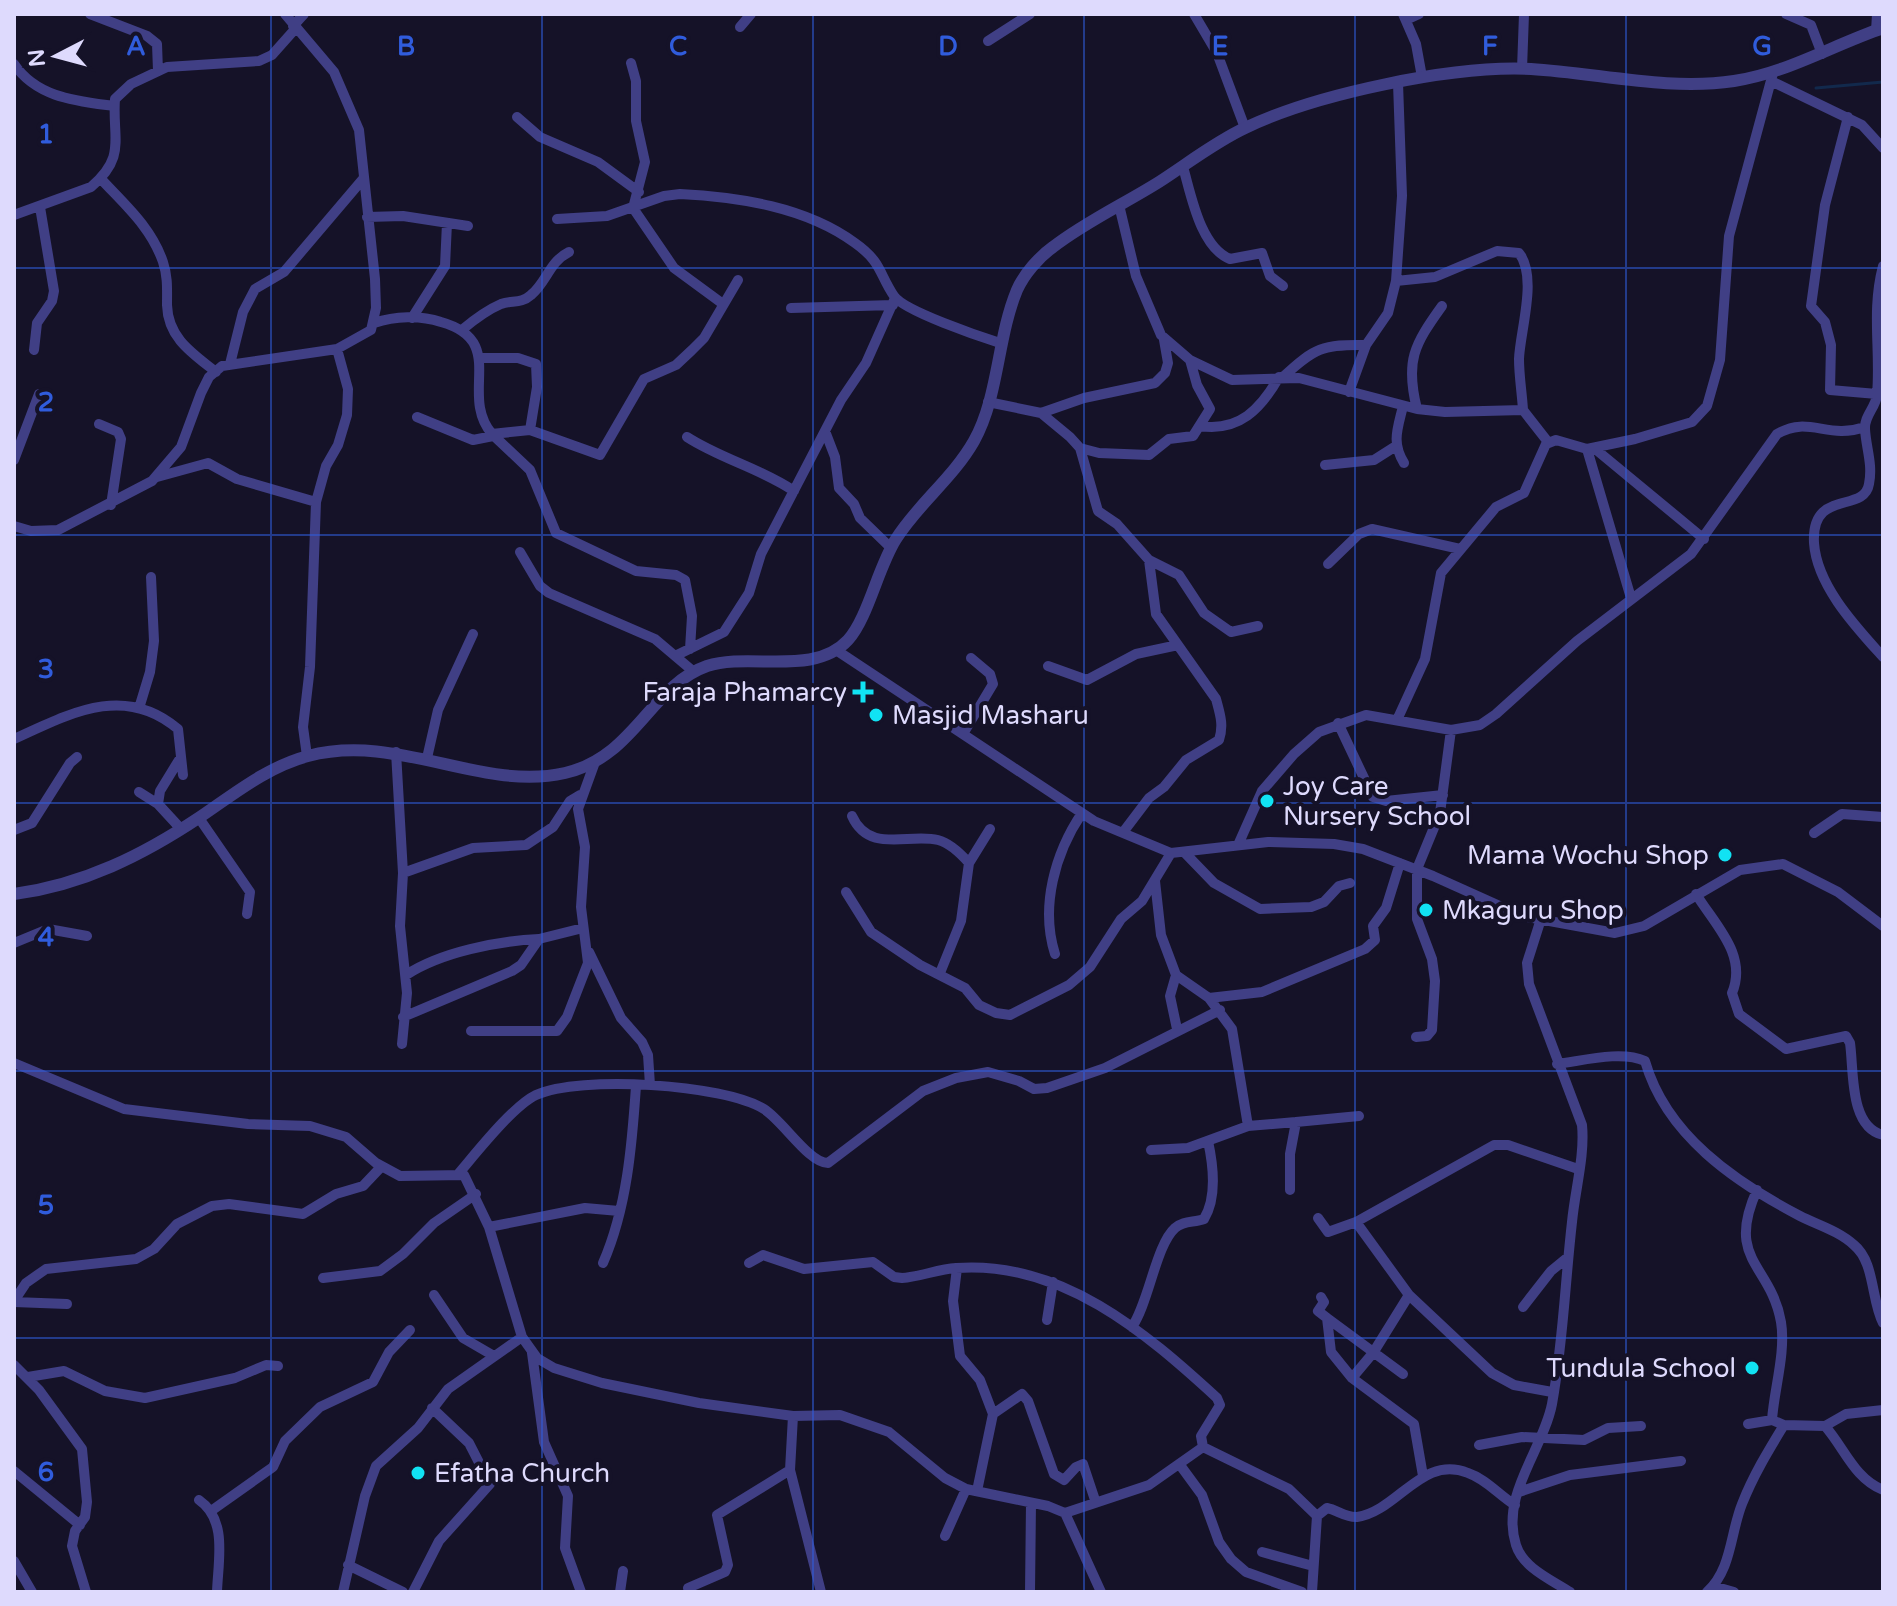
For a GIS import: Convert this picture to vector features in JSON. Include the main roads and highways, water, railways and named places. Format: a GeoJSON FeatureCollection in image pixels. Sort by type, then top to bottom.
{"type":"FeatureCollection","features":[{"type":"Feature","properties":{"kind":"waterway"},"geometry":{"type":"LineString","coordinates":[[1816,88],[1883,82]]}},
{"type":"Feature","properties":{"kind":"place","name":"Faraja Phamarcy"},"geometry":{"type":"Point","coordinates":[863,692]}},
{"type":"Feature","properties":{"kind":"place","name":"Masjid Masharu"},"geometry":{"type":"Point","coordinates":[876,715]}},
{"type":"Feature","properties":{"kind":"place","name":"Joy Care Nursery School"},"geometry":{"type":"Point","coordinates":[1267,801]}},
{"type":"Feature","properties":{"kind":"place","name":"Mama Wochu Shop"},"geometry":{"type":"Point","coordinates":[1725,855]}},
{"type":"Feature","properties":{"kind":"place","name":"Mkaguru Shop"},"geometry":{"type":"Point","coordinates":[1426,910]}},
{"type":"Feature","properties":{"kind":"place","name":"Tundula School"},"geometry":{"type":"Point","coordinates":[1752,1368]}},
{"type":"Feature","properties":{"kind":"place","name":"Efatha Church"},"geometry":{"type":"Point","coordinates":[418,1473]}}]}
